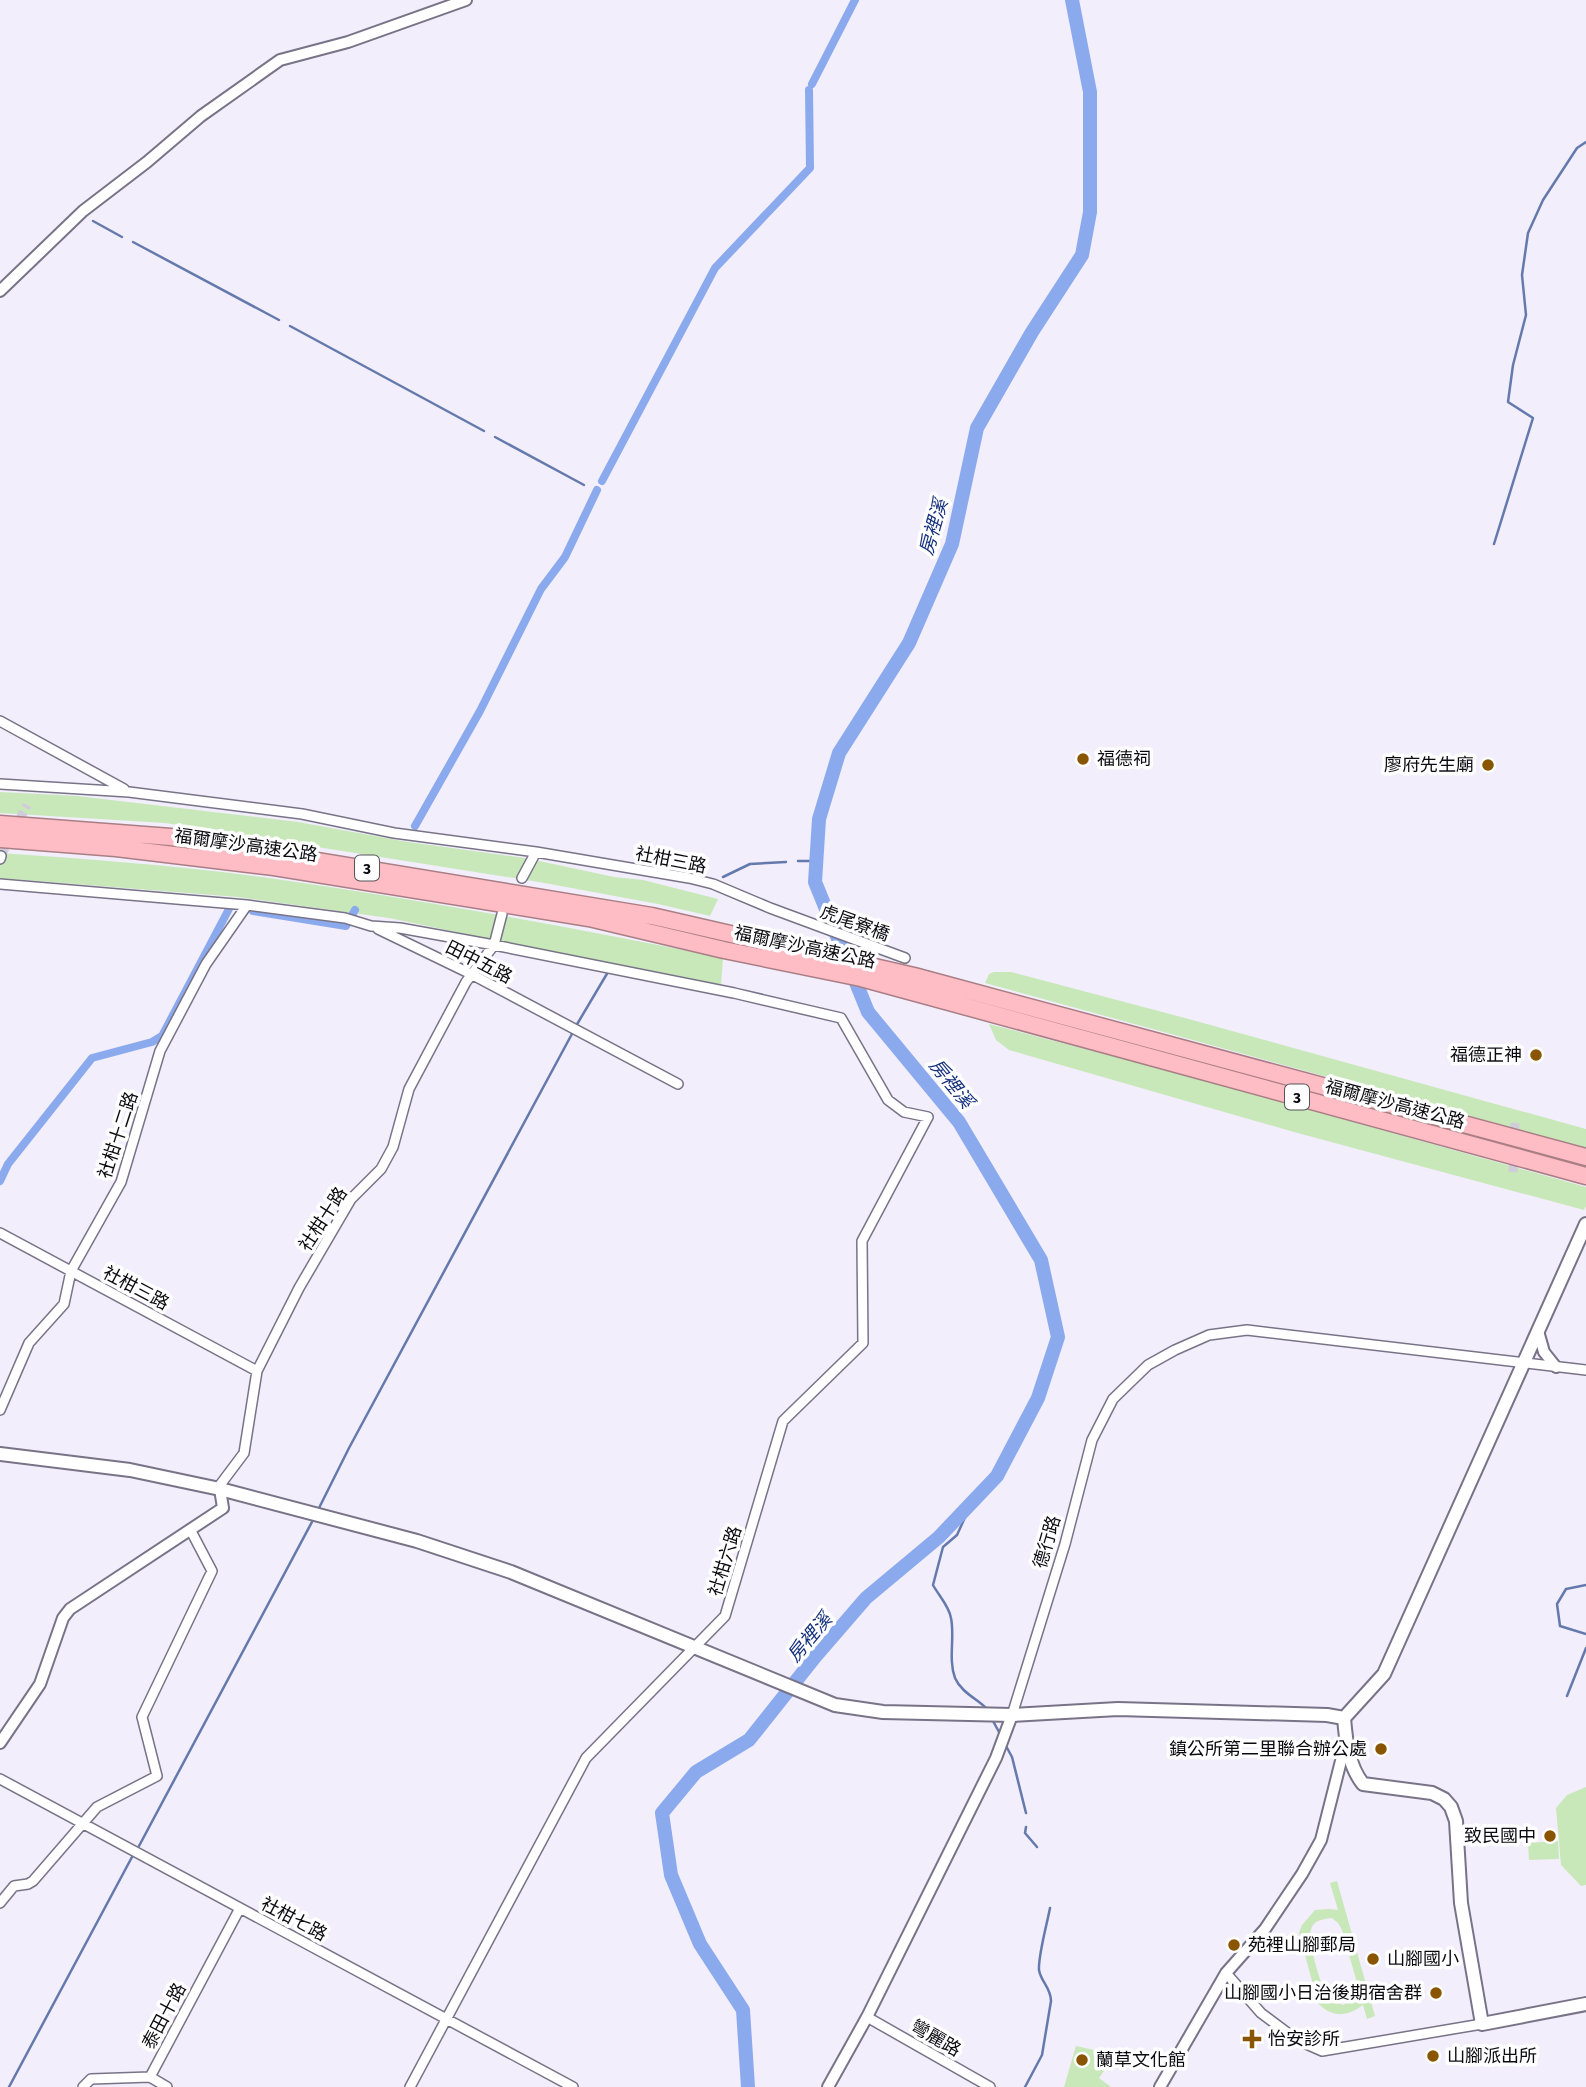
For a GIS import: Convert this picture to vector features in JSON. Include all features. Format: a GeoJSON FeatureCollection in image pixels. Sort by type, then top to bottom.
{"type":"FeatureCollection","features":[{"type":"Feature","properties":{"kind":"highway","name":"福爾摩沙高速公路"},"geometry":{"type":"LineString","coordinates":[[0,824],[171,837],[589,904],[732,933],[1011,1001],[1586,1157]]}},
{"type":"Feature","properties":{"kind":"highway","name":"福爾摩沙高速公路"},"geometry":{"type":"LineString","coordinates":[[0,839],[116,848],[274,867],[589,918],[724,950],[861,978],[1585,1176]]}},
{"type":"Feature","properties":{"kind":"main road"},"geometry":{"type":"LineString","coordinates":[[1586,1224],[1384,1674],[1344,1718],[1346,1741],[1355,1774],[1363,1784],[1432,1793],[1444,1799],[1451,1807],[1456,1821],[1461,1903],[1482,2024],[1586,2004]]}},
{"type":"Feature","properties":{"kind":"main road"},"geometry":{"type":"LineString","coordinates":[[0,1454],[119,1469],[220,1489],[417,1541],[511,1572],[835,1705],[870,1711],[1012,1715],[1118,1709],[1327,1715],[1344,1718]]}},
{"type":"Feature","properties":{"kind":"street"},"geometry":{"type":"LineString","coordinates":[[0,291],[83,211],[201,116],[280,60],[348,42],[466,0]]}},
{"type":"Feature","properties":{"kind":"street"},"geometry":{"type":"LineString","coordinates":[[0,721],[129,792]]}},
{"type":"Feature","properties":{"kind":"street","name":"社柑三路"},"geometry":{"type":"LineString","coordinates":[[0,784],[129,792],[302,814],[394,833],[536,852],[690,878],[713,884],[794,917]]}},
{"type":"Feature","properties":{"kind":"street"},"geometry":{"type":"LineString","coordinates":[[522,878],[536,852]]}},
{"type":"Feature","properties":{"kind":"street"},"geometry":{"type":"LineString","coordinates":[[0,884],[247,905],[345,918],[366,924],[494,945],[502,914]]}},
{"type":"Feature","properties":{"kind":"street","name":"社柑十二路"},"geometry":{"type":"LineString","coordinates":[[0,1410],[29,1343],[64,1304],[71,1271],[121,1182],[160,1051],[206,964],[247,905]]}},
{"type":"Feature","properties":{"kind":"street","name":"虎尾寮橋"},"geometry":{"type":"LineString","coordinates":[[794,917],[905,958]]}},
{"type":"Feature","properties":{"kind":"street","name":"田中五路"},"geometry":{"type":"LineString","coordinates":[[366,924],[471,974],[678,1084]]}},
{"type":"Feature","properties":{"kind":"street","name":"社柑十路"},"geometry":{"type":"LineString","coordinates":[[220,1489],[220,1485],[244,1453],[257,1371],[299,1288],[351,1199],[381,1169],[393,1147],[409,1089],[471,974],[494,945]]}},
{"type":"Feature","properties":{"kind":"street","name":"社柑六路"},"geometry":{"type":"LineString","coordinates":[[410,2087],[586,1758],[725,1616],[783,1422],[863,1343],[862,1241],[928,1117],[904,1112],[888,1100],[841,1018],[734,993],[494,945]]}},
{"type":"Feature","properties":{"kind":"street","name":"社柑三路"},"geometry":{"type":"LineString","coordinates":[[0,1233],[257,1371]]}},
{"type":"Feature","properties":{"kind":"street","name":"德行路"},"geometry":{"type":"LineString","coordinates":[[828,2087],[867,2017],[996,1758],[1065,1544],[1092,1440],[1113,1399],[1147,1366],[1209,1335],[1247,1330],[1586,1370]]}},
{"type":"Feature","properties":{"kind":"street"},"geometry":{"type":"LineString","coordinates":[[1538,1331],[1544,1352],[1556,1367]]}},
{"type":"Feature","properties":{"kind":"street"},"geometry":{"type":"LineString","coordinates":[[0,1743],[40,1685],[63,1618],[70,1609],[223,1508],[220,1489]]}},
{"type":"Feature","properties":{"kind":"street"},"geometry":{"type":"LineString","coordinates":[[0,1903],[14,1886],[33,1881],[97,1807],[157,1776],[142,1717],[212,1571],[191,1531]]}},
{"type":"Feature","properties":{"kind":"street"},"geometry":{"type":"LineString","coordinates":[[1160,2087],[1226,1973],[1265,1929],[1321,1840],[1346,1741]]}},
{"type":"Feature","properties":{"kind":"street","name":"社柑七路"},"geometry":{"type":"LineString","coordinates":[[0,1779],[573,2087]]}},
{"type":"Feature","properties":{"kind":"street","name":"泰田十路"},"geometry":{"type":"LineString","coordinates":[[83,2087],[91,2078],[150,2077],[240,1908]]}},
{"type":"Feature","properties":{"kind":"street"},"geometry":{"type":"LineString","coordinates":[[1226,1973],[1261,2012],[1297,2040],[1322,2052],[1482,2024]]}},
{"type":"Feature","properties":{"kind":"street","name":"彎麗路"},"geometry":{"type":"LineString","coordinates":[[867,2017],[987,2086]]}},
{"type":"Feature","properties":{"kind":"street"},"geometry":{"type":"LineString","coordinates":[[150,2077],[167,2087]]}},
{"type":"Feature","properties":{"kind":"green space"},"geometry":{"type":"Polygon","coordinates":[[[0,792],[77,796],[298,822],[408,842],[525,858],[614,877],[643,880],[718,899],[710,916],[539,882],[165,823],[0,813],[0,792]]]}},
{"type":"Feature","properties":{"kind":"green space"},"geometry":{"type":"Polygon","coordinates":[[[0,853],[135,863],[269,878],[553,925],[723,958],[721,985],[389,918],[238,897],[0,878],[0,853]]]}},
{"type":"Feature","properties":{"kind":"green space"},"geometry":{"type":"Polygon","coordinates":[[[1011,972],[1185,1018],[1586,1129],[1586,1148],[985,983],[989,974],[1011,972]]]}},
{"type":"Feature","properties":{"kind":"green space"},"geometry":{"type":"Polygon","coordinates":[[[989,1024],[1188,1076],[1586,1187],[1586,1206],[1584,1210],[1294,1132],[1009,1050],[996,1040],[989,1024]]]}},
{"type":"Feature","properties":{"kind":"green space"},"geometry":{"type":"Polygon","coordinates":[[[1586,1787],[1586,1885],[1581,1886],[1561,1865],[1556,1808],[1567,1795],[1586,1787]]]}},
{"type":"Feature","properties":{"kind":"green space"},"geometry":{"type":"Polygon","coordinates":[[[1558,1841],[1559,1859],[1529,1860],[1528,1843],[1558,1841]]]}},
{"type":"Feature","properties":{"kind":"green space"},"geometry":{"type":"Polygon","coordinates":[[[1337,1881],[1375,2016],[1367,2019],[1363,2005],[1351,2012],[1340,2014],[1323,2008],[1318,2003],[1299,1933],[1302,1925],[1315,1910],[1338,1910],[1330,1883],[1337,1881]],[[1332,1918],[1321,1920],[1316,1922],[1310,1933],[1326,1998],[1343,2005],[1354,2000],[1358,1986],[1338,1923],[1332,1918]]]}},
{"type":"Feature","properties":{"kind":"green space"},"geometry":{"type":"Polygon","coordinates":[[[1076,2046],[1094,2050],[1111,2061],[1099,2078],[1111,2087],[1064,2087],[1076,2046]]]}},
{"type":"Feature","properties":{"kind":"waterway"},"geometry":{"type":"LineString","coordinates":[[812,84],[855,0]]}},
{"type":"Feature","properties":{"kind":"waterway","name":"房裡溪"},"geometry":{"type":"LineString","coordinates":[[748,2087],[743,2010],[700,1944],[671,1875],[662,1813],[696,1772],[749,1740],[866,1598],[939,1537],[997,1476],[1038,1398],[1058,1337],[1041,1260],[959,1122],[868,1012],[815,882],[819,819],[839,753],[909,643],[952,544],[977,428],[1032,332],[1082,255],[1090,212],[1090,92],[1072,0]]}},
{"type":"Feature","properties":{"kind":"waterway"},"geometry":{"type":"LineString","coordinates":[[602,481],[715,268],[810,168],[809,90]]}},
{"type":"Feature","properties":{"kind":"waterway"},"geometry":{"type":"LineString","coordinates":[[1494,544],[1533,418],[1508,402],[1513,365],[1526,315],[1522,275],[1528,233],[1543,200],[1577,148],[1586,142]]}},
{"type":"Feature","properties":{"kind":"waterway"},"geometry":{"type":"LineString","coordinates":[[93,221],[122,237]]}},
{"type":"Feature","properties":{"kind":"waterway"},"geometry":{"type":"LineString","coordinates":[[133,242],[279,320]]}},
{"type":"Feature","properties":{"kind":"waterway"},"geometry":{"type":"LineString","coordinates":[[290,326],[484,431]]}},
{"type":"Feature","properties":{"kind":"waterway"},"geometry":{"type":"LineString","coordinates":[[495,437],[584,485]]}},
{"type":"Feature","properties":{"kind":"waterway"},"geometry":{"type":"LineString","coordinates":[[415,826],[480,711],[541,589],[565,557],[597,490]]}},
{"type":"Feature","properties":{"kind":"waterway"},"geometry":{"type":"LineString","coordinates":[[798,861],[817,861]]}},
{"type":"Feature","properties":{"kind":"waterway"},"geometry":{"type":"LineString","coordinates":[[723,877],[750,864],[786,862]]}},
{"type":"Feature","properties":{"kind":"waterway"},"geometry":{"type":"LineString","coordinates":[[0,1181],[8,1164],[92,1058],[152,1042],[162,1036],[230,907]]}},
{"type":"Feature","properties":{"kind":"waterway"},"geometry":{"type":"LineString","coordinates":[[253,911],[346,926],[355,910]]}},
{"type":"Feature","properties":{"kind":"waterway"},"geometry":{"type":"LineString","coordinates":[[576,1026],[608,972]]}},
{"type":"Feature","properties":{"kind":"waterway"},"geometry":{"type":"LineString","coordinates":[[319,1508],[573,1032]]}},
{"type":"Feature","properties":{"kind":"waterway"},"geometry":{"type":"LineString","coordinates":[[972,1502],[957,1535],[943,1547],[933,1585],[951,1618],[955,1678],[965,1691],[986,1708]]}},
{"type":"Feature","properties":{"kind":"waterway"},"geometry":{"type":"LineString","coordinates":[[139,1846],[313,1520]]}},
{"type":"Feature","properties":{"kind":"waterway"},"geometry":{"type":"LineString","coordinates":[[1586,1585],[1566,1589],[1557,1604],[1560,1626],[1586,1634]]}},
{"type":"Feature","properties":{"kind":"waterway"},"geometry":{"type":"LineString","coordinates":[[1567,1696],[1586,1648]]}},
{"type":"Feature","properties":{"kind":"waterway"},"geometry":{"type":"LineString","coordinates":[[993,1721],[999,1732]]}},
{"type":"Feature","properties":{"kind":"waterway"},"geometry":{"type":"LineString","coordinates":[[1006,1746],[1012,1757],[1026,1813]]}},
{"type":"Feature","properties":{"kind":"waterway"},"geometry":{"type":"LineString","coordinates":[[1026,1827],[1025,1833],[1037,1847]]}},
{"type":"Feature","properties":{"kind":"waterway"},"geometry":{"type":"LineString","coordinates":[[9,2087],[132,1857]]}},
{"type":"Feature","properties":{"kind":"waterway"},"geometry":{"type":"LineString","coordinates":[[1025,2087],[1042,2055],[1051,2001],[1039,1970],[1050,1908]]}},
{"type":"Feature","properties":{"kind":"tunnel"},"geometry":{"type":"LineString","coordinates":[[1,856],[27,805]]}},
{"type":"Feature","properties":{"kind":"tunnel"},"geometry":{"type":"LineString","coordinates":[[1513,1172],[1515,1123]]}},
{"type":"Feature","properties":{"kind":"place","name":"福德祠"},"geometry":{"type":"Point","coordinates":[1083,759]}},
{"type":"Feature","properties":{"kind":"place","name":"廖府先生廟"},"geometry":{"type":"Point","coordinates":[1488,765]}},
{"type":"Feature","properties":{"kind":"place","name":"福德正神"},"geometry":{"type":"Point","coordinates":[1536,1055]}},
{"type":"Feature","properties":{"kind":"place","name":"鎮公所第二里聯合辦公處"},"geometry":{"type":"Point","coordinates":[1381,1749]}},
{"type":"Feature","properties":{"kind":"place","name":"致民國中"},"geometry":{"type":"Point","coordinates":[1550,1836]}},
{"type":"Feature","properties":{"kind":"place","name":"苑裡山腳郵局"},"geometry":{"type":"Point","coordinates":[1234,1945]}},
{"type":"Feature","properties":{"kind":"place","name":"山腳國小"},"geometry":{"type":"Point","coordinates":[1373,1959]}},
{"type":"Feature","properties":{"kind":"place","name":"山腳國小日治後期宿舍群"},"geometry":{"type":"Point","coordinates":[1436,1993]}},
{"type":"Feature","properties":{"kind":"place","name":"怡安診所"},"geometry":{"type":"Point","coordinates":[1252,2039]}},
{"type":"Feature","properties":{"kind":"place","name":"山腳派出所"},"geometry":{"type":"Point","coordinates":[1433,2056]}},
{"type":"Feature","properties":{"kind":"place","name":"蘭草文化館"},"geometry":{"type":"Point","coordinates":[1082,2060]}}]}
